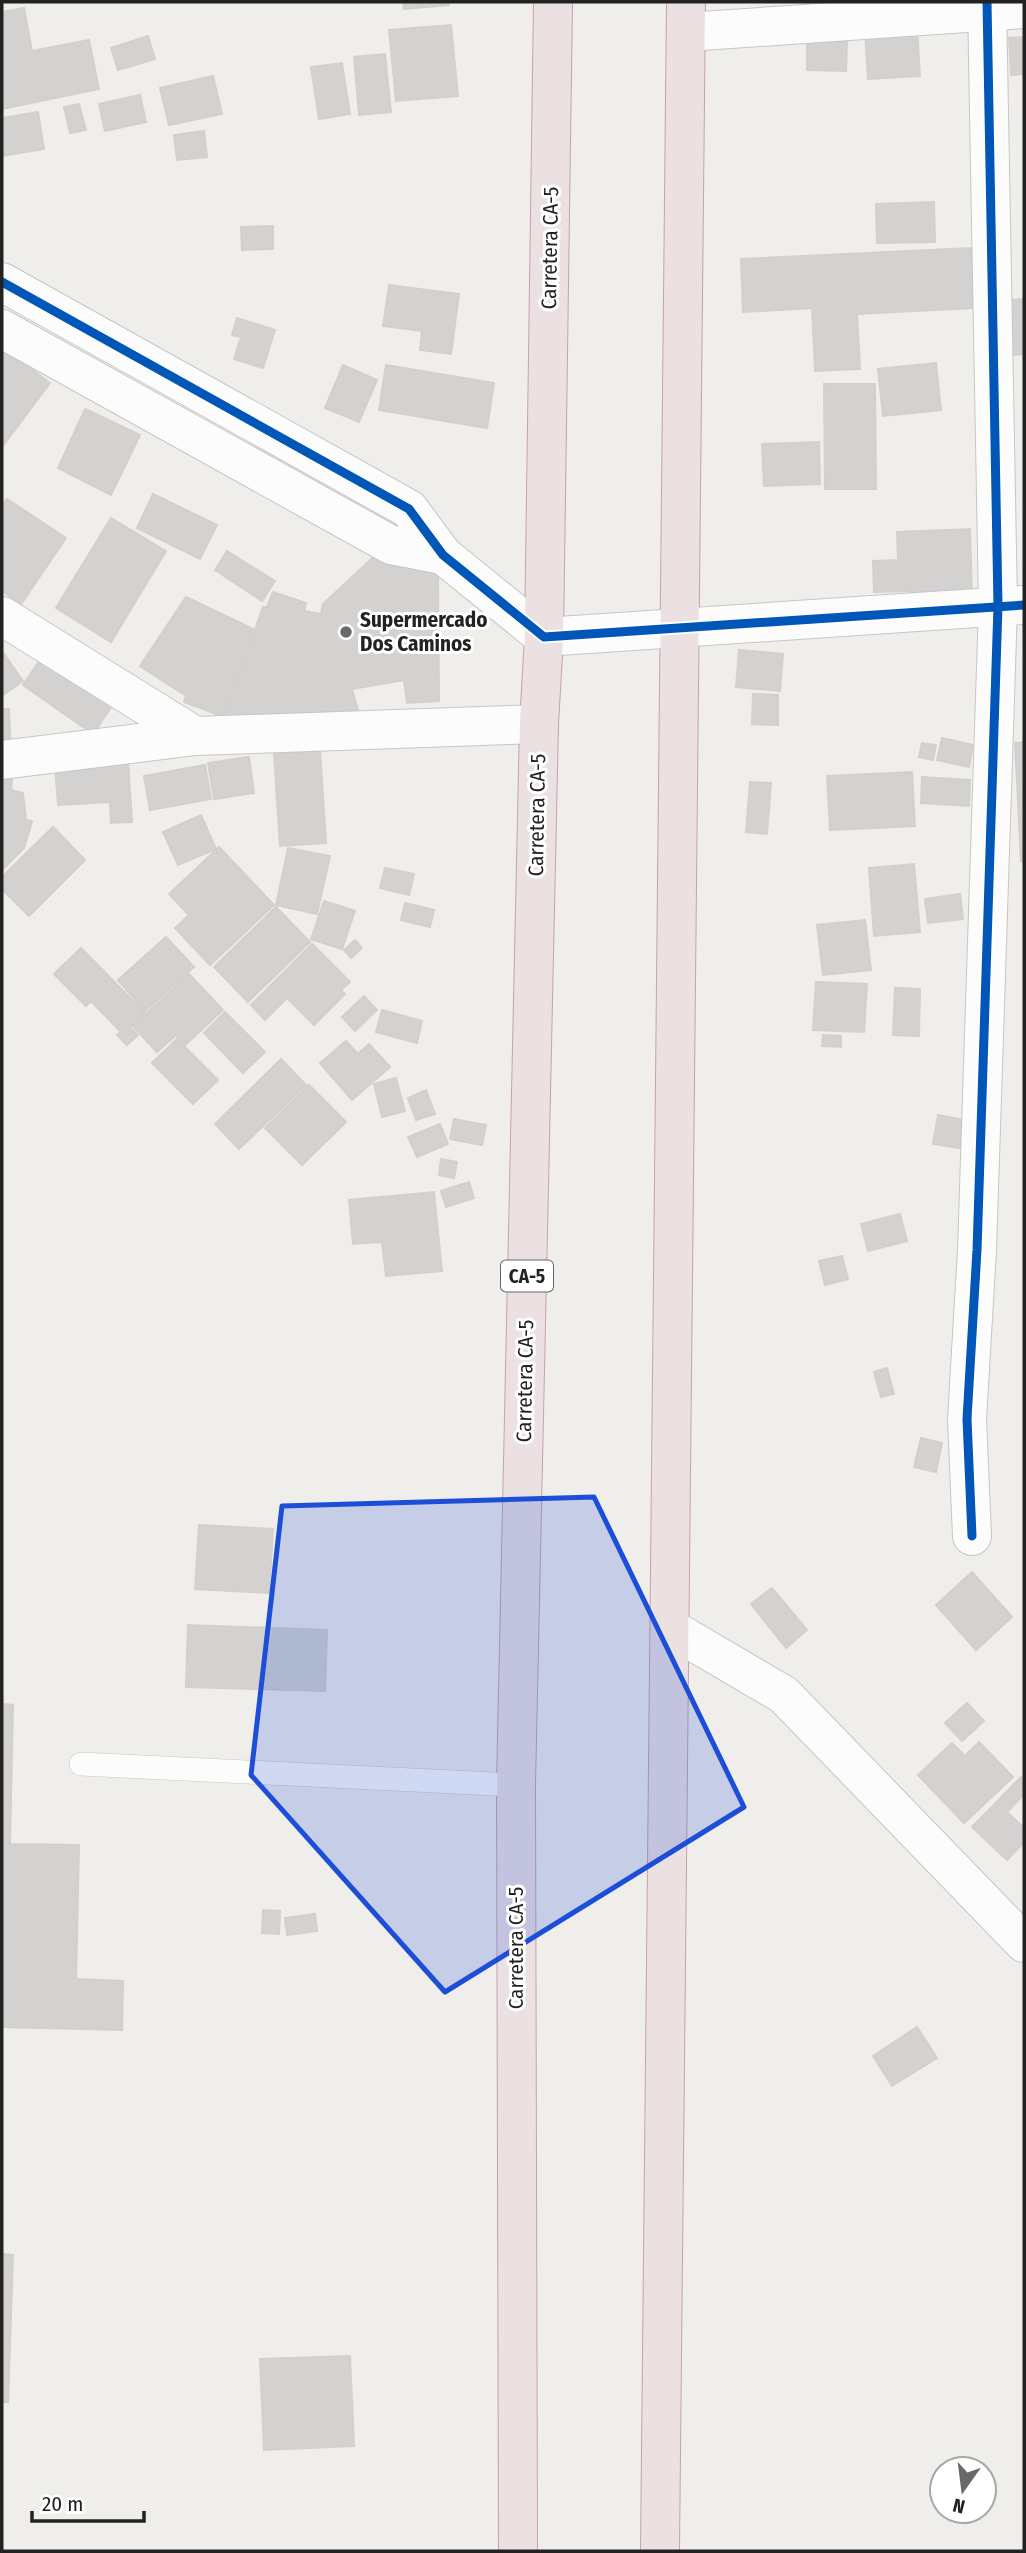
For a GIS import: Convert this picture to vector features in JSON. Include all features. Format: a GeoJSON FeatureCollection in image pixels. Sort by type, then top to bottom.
{"type":"FeatureCollection","features":[{"type":"Feature","properties":{"kind":"highway","name":"Carretera CA-5"},"geometry":{"type":"LineString","coordinates":[[518,2551],[516,1785],[539,724],[544,637],[553,2]]}},
{"type":"Feature","properties":{"kind":"highway"},"geometry":{"type":"LineString","coordinates":[[660,2551],[687,17]]}},
{"type":"Feature","properties":{"kind":"street"},"geometry":{"type":"LineString","coordinates":[[687,17],[1000,7],[1011,605],[967,1419],[972,1536]]}},
{"type":"Feature","properties":{"kind":"street"},"geometry":{"type":"LineString","coordinates":[[2,282],[409,509],[443,555],[544,637],[1011,605]]}},
{"type":"Feature","properties":{"kind":"street"},"geometry":{"type":"LineString","coordinates":[[2,329],[391,545],[443,555]]}},
{"type":"Feature","properties":{"kind":"street"},"geometry":{"type":"LineString","coordinates":[[2,616],[194,736]]}},
{"type":"Feature","properties":{"kind":"street"},"geometry":{"type":"LineString","coordinates":[[2,760],[194,736],[539,724]]}},
{"type":"Feature","properties":{"kind":"street"},"geometry":{"type":"LineString","coordinates":[[670,1628],[784,1695],[1024,1944]]}},
{"type":"Feature","properties":{"kind":"lane"},"geometry":{"type":"LineString","coordinates":[[80,1764],[516,1785]]}},
{"type":"Feature","properties":{"kind":"highlighted area"},"geometry":{"type":"Polygon","coordinates":[[[594,1497],[744,1807],[445,1992],[251,1775],[282,1506],[594,1497]]]}},
{"type":"Feature","properties":{"kind":"building"},"geometry":{"type":"Polygon","coordinates":[[[403,2],[449,2],[449,5],[404,9],[403,2]]]}},
{"type":"Feature","properties":{"kind":"building"},"geometry":{"type":"Polygon","coordinates":[[[24,8],[32,51],[89,40],[99,89],[2,109],[2,12],[24,8]]]}},
{"type":"Feature","properties":{"kind":"building"},"geometry":{"type":"Polygon","coordinates":[[[451,25],[458,96],[396,101],[389,30],[451,25]]]}},
{"type":"Feature","properties":{"kind":"building"},"geometry":{"type":"Polygon","coordinates":[[[917,28],[920,76],[868,79],[865,32],[917,28]]]}},
{"type":"Feature","properties":{"kind":"building"},"geometry":{"type":"Polygon","coordinates":[[[148,36],[155,59],[118,70],[111,48],[148,36]]]}},
{"type":"Feature","properties":{"kind":"building"},"geometry":{"type":"Polygon","coordinates":[[[1024,37],[1024,74],[1011,75],[1009,38],[1024,37]]]}},
{"type":"Feature","properties":{"kind":"building"},"geometry":{"type":"Polygon","coordinates":[[[807,41],[847,42],[846,71],[807,70],[807,41]]]}},
{"type":"Feature","properties":{"kind":"building"},"geometry":{"type":"Polygon","coordinates":[[[385,54],[391,112],[359,115],[354,57],[385,54]]]}},
{"type":"Feature","properties":{"kind":"building"},"geometry":{"type":"Polygon","coordinates":[[[342,63],[350,114],[319,119],[311,67],[342,63]]]}},
{"type":"Feature","properties":{"kind":"building"},"geometry":{"type":"Polygon","coordinates":[[[213,76],[222,114],[169,125],[160,88],[213,76]]]}},
{"type":"Feature","properties":{"kind":"building"},"geometry":{"type":"Polygon","coordinates":[[[140,95],[146,122],[105,131],[99,104],[140,95]]]}},
{"type":"Feature","properties":{"kind":"building"},"geometry":{"type":"Polygon","coordinates":[[[79,104],[86,130],[70,133],[64,107],[79,104]]]}},
{"type":"Feature","properties":{"kind":"building"},"geometry":{"type":"Polygon","coordinates":[[[38,112],[44,149],[2,156],[2,118],[38,112]]]}},
{"type":"Feature","properties":{"kind":"building"},"geometry":{"type":"Polygon","coordinates":[[[204,131],[207,157],[177,160],[174,135],[204,131]]]}},
{"type":"Feature","properties":{"kind":"building"},"geometry":{"type":"Polygon","coordinates":[[[934,202],[935,242],[877,243],[876,204],[934,202]]]}},
{"type":"Feature","properties":{"kind":"building"},"geometry":{"type":"Polygon","coordinates":[[[273,226],[273,249],[242,250],[241,227],[273,226]]]}},
{"type":"Feature","properties":{"kind":"building"},"geometry":{"type":"Polygon","coordinates":[[[971,248],[973,308],[857,314],[860,369],[815,371],[812,308],[743,312],[741,259],[971,248]]]}},
{"type":"Feature","properties":{"kind":"building"},"geometry":{"type":"Polygon","coordinates":[[[389,285],[459,294],[451,354],[420,350],[422,331],[383,326],[389,285]]]}},
{"type":"Feature","properties":{"kind":"building"},"geometry":{"type":"Polygon","coordinates":[[[1024,299],[1024,354],[1013,355],[1009,300],[1024,299]]]}},
{"type":"Feature","properties":{"kind":"building"},"geometry":{"type":"Polygon","coordinates":[[[237,318],[275,330],[263,368],[234,359],[241,337],[232,335],[237,318]]]}},
{"type":"Feature","properties":{"kind":"building"},"geometry":{"type":"Polygon","coordinates":[[[2,347],[50,383],[2,447],[2,347]]]}},
{"type":"Feature","properties":{"kind":"building"},"geometry":{"type":"Polygon","coordinates":[[[936,363],[941,410],[883,416],[878,369],[936,363]]]}},
{"type":"Feature","properties":{"kind":"building"},"geometry":{"type":"Polygon","coordinates":[[[343,365],[377,380],[359,422],[325,408],[343,365]]]}},
{"type":"Feature","properties":{"kind":"building"},"geometry":{"type":"Polygon","coordinates":[[[386,365],[494,383],[487,428],[379,410],[386,365]]]}},
{"type":"Feature","properties":{"kind":"building"},"geometry":{"type":"Polygon","coordinates":[[[824,384],[875,384],[876,489],[825,489],[824,384]]]}},
{"type":"Feature","properties":{"kind":"building"},"geometry":{"type":"Polygon","coordinates":[[[85,409],[140,435],[111,495],[58,468],[85,409]]]}},
{"type":"Feature","properties":{"kind":"building"},"geometry":{"type":"Polygon","coordinates":[[[819,442],[820,484],[764,486],[762,444],[819,442]]]}},
{"type":"Feature","properties":{"kind":"building"},"geometry":{"type":"Polygon","coordinates":[[[153,494],[217,525],[200,559],[137,528],[153,494]]]}},
{"type":"Feature","properties":{"kind":"building"},"geometry":{"type":"Polygon","coordinates":[[[7,499],[66,538],[21,604],[2,591],[2,507],[7,499]]]}},
{"type":"Feature","properties":{"kind":"building"},"geometry":{"type":"Polygon","coordinates":[[[111,518],[166,551],[111,642],[56,608],[111,518]]]}},
{"type":"Feature","properties":{"kind":"building"},"geometry":{"type":"Polygon","coordinates":[[[970,529],[972,597],[913,600],[912,591],[874,592],[873,561],[898,560],[897,532],[970,529]]]}},
{"type":"Feature","properties":{"kind":"building","name":"Supermercado Dos Caminos"},"geometry":{"type":"Polygon","coordinates":[[[383,548],[438,574],[439,701],[407,703],[404,680],[352,689],[358,710],[240,720],[224,717],[263,607],[267,607],[273,592],[306,603],[304,611],[321,614],[323,604],[383,548]]]}},
{"type":"Feature","properties":{"kind":"building"},"geometry":{"type":"Polygon","coordinates":[[[227,551],[275,581],[262,601],[215,570],[227,551]]]}},
{"type":"Feature","properties":{"kind":"building"},"geometry":{"type":"Polygon","coordinates":[[[186,597],[255,630],[224,717],[184,702],[186,696],[140,666],[186,597]]]}},
{"type":"Feature","properties":{"kind":"building"},"geometry":{"type":"Polygon","coordinates":[[[739,650],[783,654],[780,691],[736,687],[739,650]]]}},
{"type":"Feature","properties":{"kind":"building"},"geometry":{"type":"Polygon","coordinates":[[[2,651],[23,681],[3,695],[2,693],[2,651]]]}},
{"type":"Feature","properties":{"kind":"building"},"geometry":{"type":"Polygon","coordinates":[[[44,654],[114,703],[93,734],[23,685],[44,654]]]}},
{"type":"Feature","properties":{"kind":"building"},"geometry":{"type":"Polygon","coordinates":[[[753,694],[778,695],[778,725],[752,724],[753,694]]]}},
{"type":"Feature","properties":{"kind":"building"},"geometry":{"type":"Polygon","coordinates":[[[2,709],[9,709],[11,754],[2,754],[2,709]]]}},
{"type":"Feature","properties":{"kind":"building"},"geometry":{"type":"Polygon","coordinates":[[[942,738],[973,745],[969,767],[937,760],[942,738]]]}},
{"type":"Feature","properties":{"kind":"building"},"geometry":{"type":"Polygon","coordinates":[[[1024,742],[1024,800],[1018,801],[1015,743],[1024,742]]]}},
{"type":"Feature","properties":{"kind":"building"},"geometry":{"type":"Polygon","coordinates":[[[922,743],[936,745],[933,760],[919,757],[922,743]]]}},
{"type":"Feature","properties":{"kind":"building"},"geometry":{"type":"Polygon","coordinates":[[[320,751],[326,843],[280,846],[274,754],[320,751]]]}},
{"type":"Feature","properties":{"kind":"building"},"geometry":{"type":"Polygon","coordinates":[[[249,757],[254,793],[214,799],[208,763],[249,757]]]}},
{"type":"Feature","properties":{"kind":"building"},"geometry":{"type":"Polygon","coordinates":[[[128,762],[132,822],[111,823],[110,802],[58,805],[55,766],[128,762]]]}},
{"type":"Feature","properties":{"kind":"building"},"geometry":{"type":"Polygon","coordinates":[[[205,765],[211,799],[150,810],[144,776],[205,765]]]}},
{"type":"Feature","properties":{"kind":"building"},"geometry":{"type":"Polygon","coordinates":[[[912,772],[915,826],[830,830],[827,776],[912,772]]]}},
{"type":"Feature","properties":{"kind":"building"},"geometry":{"type":"Polygon","coordinates":[[[922,777],[970,780],[969,806],[921,803],[922,777]]]}},
{"type":"Feature","properties":{"kind":"building"},"geometry":{"type":"Polygon","coordinates":[[[2,780],[12,780],[11,790],[23,793],[26,820],[32,821],[24,848],[2,870],[2,780]]]}},
{"type":"Feature","properties":{"kind":"building"},"geometry":{"type":"Polygon","coordinates":[[[750,782],[771,783],[767,834],[746,832],[750,782]]]}},
{"type":"Feature","properties":{"kind":"building"},"geometry":{"type":"Polygon","coordinates":[[[1024,802],[1024,861],[1021,861],[1018,803],[1024,802]]]}},
{"type":"Feature","properties":{"kind":"building"},"geometry":{"type":"Polygon","coordinates":[[[201,815],[216,849],[178,865],[163,832],[201,815]]]}},
{"type":"Feature","properties":{"kind":"building"},"geometry":{"type":"Polygon","coordinates":[[[53,827],[85,860],[29,916],[2,889],[2,877],[53,827]]]}},
{"type":"Feature","properties":{"kind":"building"},"geometry":{"type":"Polygon","coordinates":[[[219,847],[274,905],[210,965],[175,928],[189,915],[169,894],[219,847]]]}},
{"type":"Feature","properties":{"kind":"building"},"geometry":{"type":"Polygon","coordinates":[[[288,848],[330,856],[317,914],[276,905],[288,848]]]}},
{"type":"Feature","properties":{"kind":"building"},"geometry":{"type":"Polygon","coordinates":[[[914,864],[920,932],[874,936],[869,868],[914,864]]]}},
{"type":"Feature","properties":{"kind":"building"},"geometry":{"type":"Polygon","coordinates":[[[385,868],[414,874],[409,895],[380,888],[385,868]]]}},
{"type":"Feature","properties":{"kind":"building"},"geometry":{"type":"Polygon","coordinates":[[[960,894],[963,919],[928,923],[925,899],[960,894]]]}},
{"type":"Feature","properties":{"kind":"building"},"geometry":{"type":"Polygon","coordinates":[[[324,901],[355,911],[342,949],[311,939],[324,901]]]}},
{"type":"Feature","properties":{"kind":"building"},"geometry":{"type":"Polygon","coordinates":[[[405,903],[434,910],[430,927],[401,920],[405,903]]]}},
{"type":"Feature","properties":{"kind":"building"},"geometry":{"type":"Polygon","coordinates":[[[276,907],[310,942],[248,1002],[214,967],[276,907]]]}},
{"type":"Feature","properties":{"kind":"building"},"geometry":{"type":"Polygon","coordinates":[[[865,920],[871,970],[823,975],[817,925],[865,920]]]}},
{"type":"Feature","properties":{"kind":"building"},"geometry":{"type":"Polygon","coordinates":[[[166,937],[194,967],[145,1011],[118,980],[166,937]]]}},
{"type":"Feature","properties":{"kind":"building"},"geometry":{"type":"Polygon","coordinates":[[[355,940],[362,948],[351,958],[344,950],[355,940]]]}},
{"type":"Feature","properties":{"kind":"building"},"geometry":{"type":"Polygon","coordinates":[[[312,944],[350,982],[341,990],[345,994],[314,1025],[287,998],[265,1020],[251,1005],[312,944]]]}},
{"type":"Feature","properties":{"kind":"building"},"geometry":{"type":"Polygon","coordinates":[[[81,948],[145,1013],[130,1027],[138,1035],[127,1045],[117,1035],[121,1032],[91,1001],[86,1006],[54,974],[81,948]]]}},
{"type":"Feature","properties":{"kind":"building"},"geometry":{"type":"Polygon","coordinates":[[[189,974],[223,1010],[185,1045],[176,1035],[157,1052],[133,1026],[189,974]]]}},
{"type":"Feature","properties":{"kind":"building"},"geometry":{"type":"Polygon","coordinates":[[[816,982],[867,984],[864,1032],[813,1030],[816,982]]]}},
{"type":"Feature","properties":{"kind":"building"},"geometry":{"type":"Polygon","coordinates":[[[895,988],[920,989],[919,1036],[893,1035],[895,988]]]}},
{"type":"Feature","properties":{"kind":"building"},"geometry":{"type":"Polygon","coordinates":[[[364,996],[377,1010],[355,1031],[342,1017],[364,996]]]}},
{"type":"Feature","properties":{"kind":"building"},"geometry":{"type":"Polygon","coordinates":[[[382,1010],[422,1021],[417,1043],[376,1032],[382,1010]]]}},
{"type":"Feature","properties":{"kind":"building"},"geometry":{"type":"Polygon","coordinates":[[[225,1012],[265,1052],[243,1073],[204,1033],[225,1012]]]}},
{"type":"Feature","properties":{"kind":"building"},"geometry":{"type":"Polygon","coordinates":[[[823,1035],[841,1036],[841,1047],[822,1046],[823,1035]]]}},
{"type":"Feature","properties":{"kind":"building"},"geometry":{"type":"Polygon","coordinates":[[[177,1039],[218,1080],[193,1104],[152,1063],[177,1039]]]}},
{"type":"Feature","properties":{"kind":"building"},"geometry":{"type":"Polygon","coordinates":[[[346,1041],[358,1054],[369,1044],[390,1067],[352,1100],[320,1063],[346,1041]]]}},
{"type":"Feature","properties":{"kind":"building"},"geometry":{"type":"Polygon","coordinates":[[[281,1059],[306,1085],[239,1149],[215,1124],[281,1059]]]}},
{"type":"Feature","properties":{"kind":"building"},"geometry":{"type":"Polygon","coordinates":[[[396,1078],[405,1111],[382,1117],[374,1084],[396,1078]]]}},
{"type":"Feature","properties":{"kind":"building"},"geometry":{"type":"Polygon","coordinates":[[[309,1085],[346,1122],[302,1165],[265,1128],[309,1085]]]}},
{"type":"Feature","properties":{"kind":"building"},"geometry":{"type":"Polygon","coordinates":[[[426,1090],[435,1114],[416,1120],[408,1098],[426,1090]]]}},
{"type":"Feature","properties":{"kind":"building"},"geometry":{"type":"Polygon","coordinates":[[[938,1115],[964,1120],[960,1148],[933,1144],[938,1115]]]}},
{"type":"Feature","properties":{"kind":"building"},"geometry":{"type":"Polygon","coordinates":[[[454,1119],[486,1125],[482,1145],[450,1139],[454,1119]]]}},
{"type":"Feature","properties":{"kind":"building"},"geometry":{"type":"Polygon","coordinates":[[[440,1124],[448,1144],[417,1157],[408,1137],[440,1124]]]}},
{"type":"Feature","properties":{"kind":"building"},"geometry":{"type":"Polygon","coordinates":[[[441,1159],[457,1162],[454,1178],[439,1175],[441,1159]]]}},
{"type":"Feature","properties":{"kind":"building"},"geometry":{"type":"Polygon","coordinates":[[[469,1182],[474,1198],[446,1207],[441,1191],[469,1182]]]}},
{"type":"Feature","properties":{"kind":"building"},"geometry":{"type":"Polygon","coordinates":[[[434,1192],[442,1271],[386,1276],[382,1242],[353,1244],[349,1200],[434,1192]]]}},
{"type":"Feature","properties":{"kind":"building"},"geometry":{"type":"Polygon","coordinates":[[[900,1214],[907,1241],[868,1251],[861,1224],[900,1214]]]}},
{"type":"Feature","properties":{"kind":"building"},"geometry":{"type":"Polygon","coordinates":[[[842,1256],[848,1279],[825,1285],[819,1261],[842,1256]]]}},
{"type":"Feature","properties":{"kind":"building"},"geometry":{"type":"Polygon","coordinates":[[[887,1368],[894,1394],[881,1397],[874,1372],[887,1368]]]}},
{"type":"Feature","properties":{"kind":"building"},"geometry":{"type":"Polygon","coordinates":[[[921,1438],[942,1443],[936,1472],[914,1467],[921,1438]]]}},
{"type":"Feature","properties":{"kind":"building"},"geometry":{"type":"Polygon","coordinates":[[[199,1525],[273,1529],[269,1593],[195,1589],[199,1525]]]}},
{"type":"Feature","properties":{"kind":"building"},"geometry":{"type":"Polygon","coordinates":[[[972,1572],[1012,1617],[976,1650],[936,1605],[972,1572]]]}},
{"type":"Feature","properties":{"kind":"building"},"geometry":{"type":"Polygon","coordinates":[[[772,1588],[807,1630],[786,1648],[751,1604],[772,1588]]]}},
{"type":"Feature","properties":{"kind":"building"},"geometry":{"type":"Polygon","coordinates":[[[188,1625],[327,1630],[325,1691],[186,1687],[188,1625]]]}},
{"type":"Feature","properties":{"kind":"building"},"geometry":{"type":"Polygon","coordinates":[[[967,1703],[984,1721],[962,1741],[945,1723],[967,1703]]]}},
{"type":"Feature","properties":{"kind":"building"},"geometry":{"type":"Polygon","coordinates":[[[2,1704],[13,1705],[10,1844],[79,1845],[76,1979],[123,1981],[122,2030],[2,2027],[2,1704]]]}},
{"type":"Feature","properties":{"kind":"building"},"geometry":{"type":"Polygon","coordinates":[[[979,1742],[1013,1777],[964,1823],[918,1775],[952,1743],[965,1756],[979,1742]]]}},
{"type":"Feature","properties":{"kind":"building"},"geometry":{"type":"Polygon","coordinates":[[[1021,1777],[1024,1780],[1024,1794],[1007,1812],[1024,1828],[1024,1842],[1007,1860],[972,1827],[1021,1777]]]}},
{"type":"Feature","properties":{"kind":"building"},"geometry":{"type":"Polygon","coordinates":[[[263,1910],[280,1911],[279,1934],[262,1933],[263,1910]]]}},
{"type":"Feature","properties":{"kind":"building"},"geometry":{"type":"Polygon","coordinates":[[[315,1914],[317,1931],[287,1935],[285,1918],[315,1914]]]}},
{"type":"Feature","properties":{"kind":"building"},"geometry":{"type":"Polygon","coordinates":[[[917,2027],[937,2058],[892,2086],[873,2056],[917,2027]]]}},
{"type":"Feature","properties":{"kind":"building"},"geometry":{"type":"Polygon","coordinates":[[[2,2254],[13,2255],[8,2402],[2,2402],[2,2254]]]}},
{"type":"Feature","properties":{"kind":"building"},"geometry":{"type":"Polygon","coordinates":[[[350,2356],[354,2446],[264,2450],[260,2359],[350,2356]]]}},
{"type":"Feature","properties":{"kind":"cycle path"},"geometry":{"type":"LineString","coordinates":[[972,1536],[967,1419],[977,1250],[998,606],[987,2]]}},
{"type":"Feature","properties":{"kind":"cycle path"},"geometry":{"type":"LineString","coordinates":[[2,282],[409,509],[443,555],[544,637],[1024,605]]}},
{"type":"Feature","properties":{"kind":"place","name":"Supermercado Dos Caminos"},"geometry":{"type":"Point","coordinates":[346,632]}}]}
